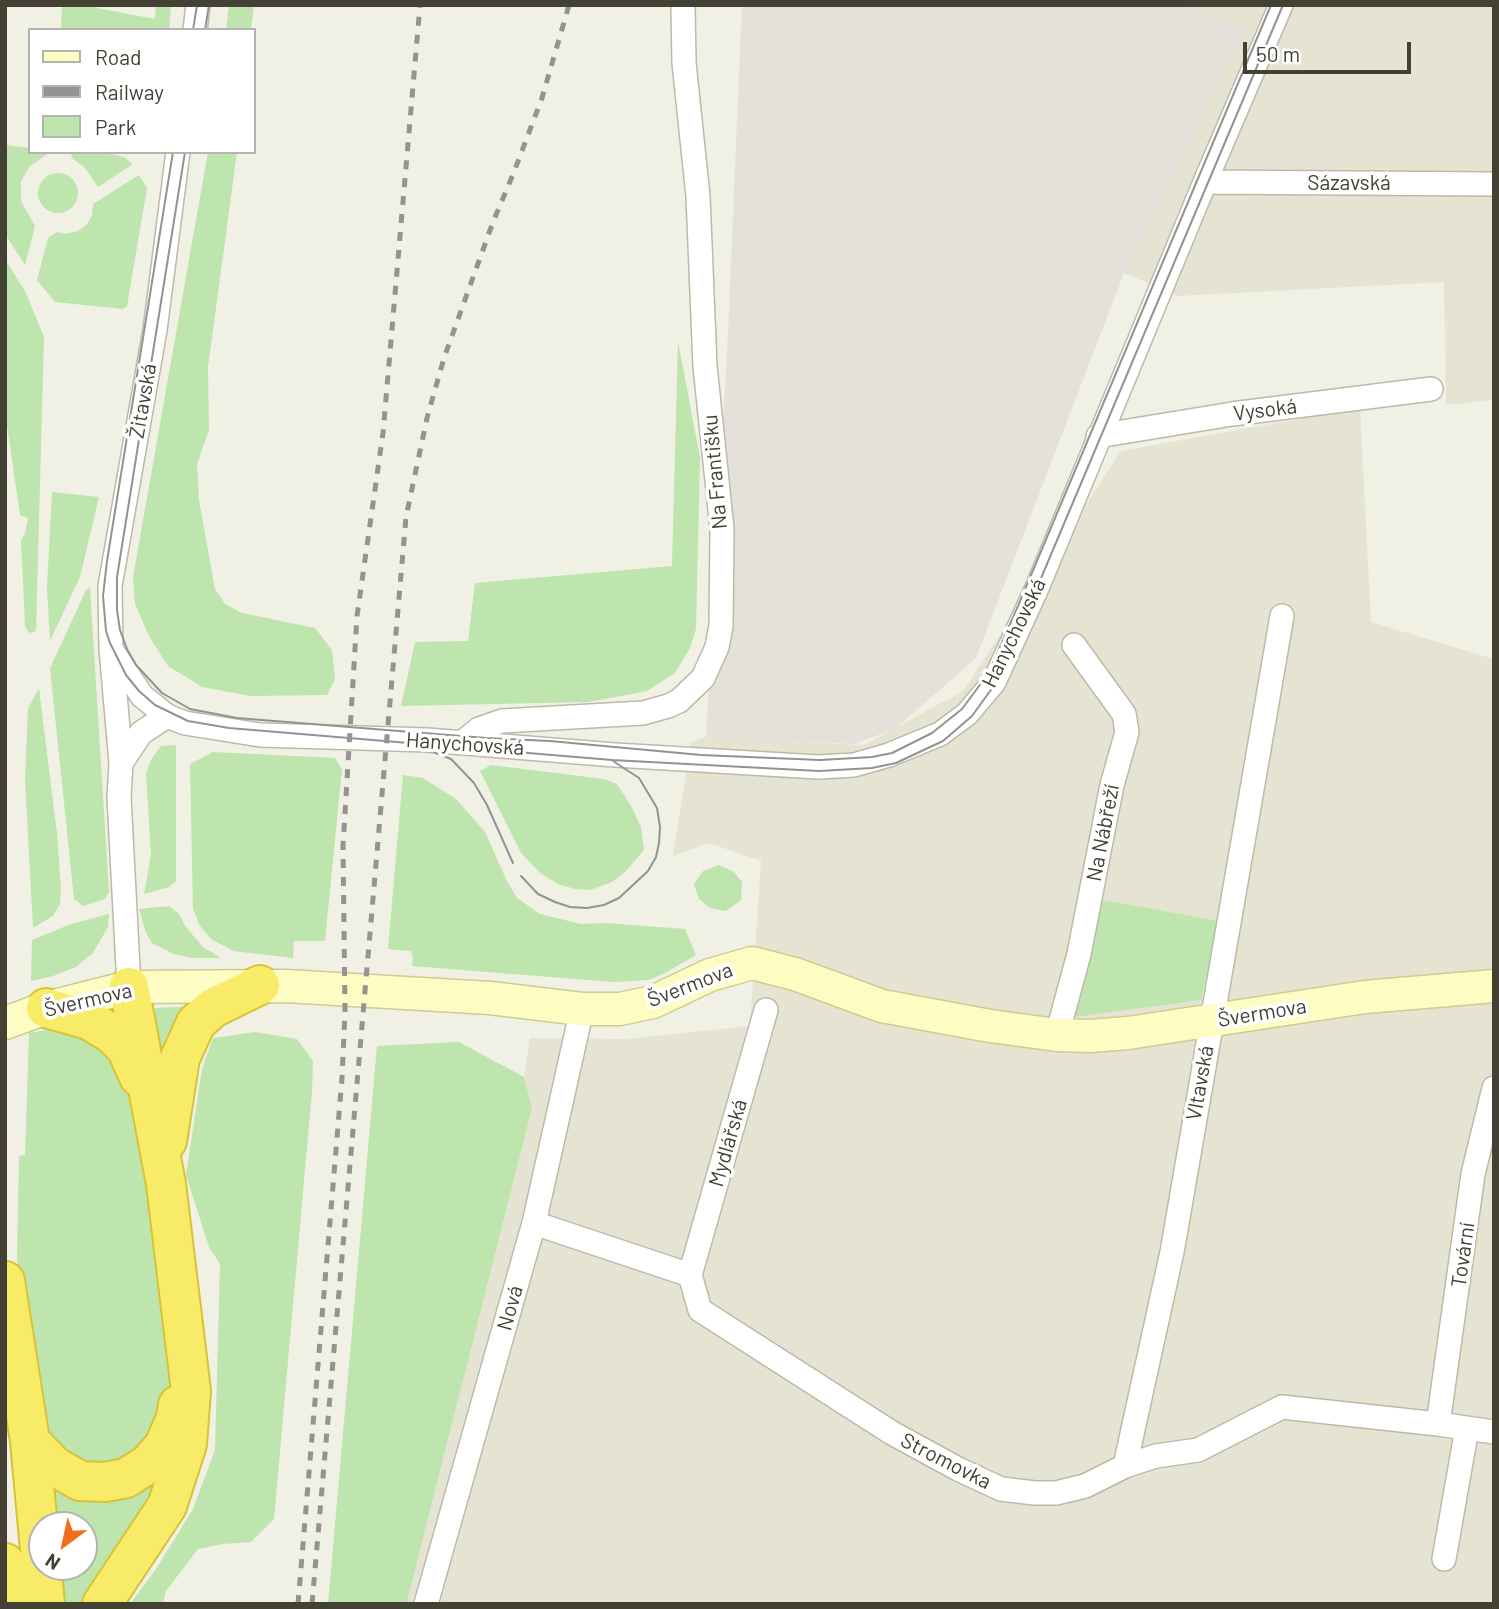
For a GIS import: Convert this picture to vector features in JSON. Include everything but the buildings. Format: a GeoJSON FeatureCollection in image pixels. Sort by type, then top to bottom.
{"type":"FeatureCollection","features":[{"type":"Feature","properties":{"kind":"highway"},"geometry":{"type":"LineString","coordinates":[[163,1167],[180,1058],[197,1023],[213,1007],[260,985]]}},
{"type":"Feature","properties":{"kind":"highway"},"geometry":{"type":"LineString","coordinates":[[102,1604],[167,1506],[187,1444],[191,1391],[163,1167],[129,987]]}},
{"type":"Feature","properties":{"kind":"highway"},"geometry":{"type":"LineString","coordinates":[[46,1008],[89,1020],[112,1034],[126,1048],[141,1082],[163,1167]]}},
{"type":"Feature","properties":{"kind":"highway"},"geometry":{"type":"LineString","coordinates":[[5,1281],[30,1441],[45,1604]]}},
{"type":"Feature","properties":{"kind":"highway"},"geometry":{"type":"LineString","coordinates":[[30,1441],[54,1466],[80,1480],[105,1482],[126,1478],[148,1464],[164,1446],[176,1418],[188,1363]]}},
{"type":"Feature","properties":{"kind":"highway"},"geometry":{"type":"LineString","coordinates":[[5,1563],[8,1604]]}},
{"type":"Feature","properties":{"kind":"street"},"geometry":{"type":"LineString","coordinates":[[195,28],[198,5]]}},
{"type":"Feature","properties":{"kind":"street","name":"Na Františku"},"geometry":{"type":"LineString","coordinates":[[462,743],[479,729],[502,721],[643,713],[668,706],[680,701],[704,678],[717,647],[721,626],[722,529],[705,366],[698,196],[684,63],[683,5]]}},
{"type":"Feature","properties":{"kind":"street","name":"Hanychovská"},"geometry":{"type":"LineString","coordinates":[[167,716],[185,723],[260,736],[462,743],[818,767],[854,765],[916,746],[940,734],[967,714],[995,682],[1037,588],[1098,436],[1281,5]]}},
{"type":"Feature","properties":{"kind":"street","name":"Žitavská"},"geometry":{"type":"LineString","coordinates":[[129,987],[119,797],[121,763],[111,649],[110,586],[155,330],[178,154]]}},
{"type":"Feature","properties":{"kind":"street","name":"Sázavská"},"geometry":{"type":"LineString","coordinates":[[1205,182],[1494,184]]}},
{"type":"Feature","properties":{"kind":"street","name":"Vysoká"},"geometry":{"type":"LineString","coordinates":[[1098,436],[1232,414],[1432,389]]}},
{"type":"Feature","properties":{"kind":"street","name":"Vltavská"},"geometry":{"type":"LineString","coordinates":[[1125,1466],[1172,1252],[1282,615]]}},
{"type":"Feature","properties":{"kind":"street","name":"Na Nábřeží"},"geometry":{"type":"LineString","coordinates":[[1057,1035],[1079,954],[1112,785],[1128,732],[1124,714],[1074,645]]}},
{"type":"Feature","properties":{"kind":"street"},"geometry":{"type":"LineString","coordinates":[[111,649],[142,696],[167,716],[141,733],[121,763]]}},
{"type":"Feature","properties":{"kind":"street","name":"Švermova"},"geometry":{"type":"LineString","coordinates":[[5,1023],[46,1008],[129,987],[260,985],[490,998],[582,1009],[620,1009],[653,1002],[710,975],[752,963],[795,974],[882,1006],[1057,1035],[1128,1033],[1365,997],[1494,986]]}},
{"type":"Feature","properties":{"kind":"street","name":"Nová"},"geometry":{"type":"LineString","coordinates":[[426,1604],[534,1223],[582,1009]]}},
{"type":"Feature","properties":{"kind":"street","name":"Mydlářská"},"geometry":{"type":"LineString","coordinates":[[690,1275],[766,1010]]}},
{"type":"Feature","properties":{"kind":"street","name":"Tovární"},"geometry":{"type":"LineString","coordinates":[[1438,1424],[1473,1174],[1494,1088]]}},
{"type":"Feature","properties":{"kind":"street"},"geometry":{"type":"LineString","coordinates":[[534,1223],[690,1275]]}},
{"type":"Feature","properties":{"kind":"street","name":"Stromovka"},"geometry":{"type":"LineString","coordinates":[[690,1275],[700,1310],[892,1433],[1001,1489],[1056,1493],[1085,1486],[1125,1466],[1157,1456],[1198,1450],[1282,1407],[1438,1424],[1494,1433]]}},
{"type":"Feature","properties":{"kind":"street"},"geometry":{"type":"LineString","coordinates":[[1444,1559],[1467,1428]]}},
{"type":"Feature","properties":{"kind":"shaded area"},"geometry":{"type":"Polygon","coordinates":[[[742,5],[1185,5],[1245,29],[1124,273],[976,658],[895,729],[854,744],[706,737],[728,333],[742,5]]]}},
{"type":"Feature","properties":{"kind":"shaded area"},"geometry":{"type":"Polygon","coordinates":[[[1185,5],[1494,5],[1494,400],[1446,405],[1444,282],[1178,296],[1124,273],[1245,29],[1185,5]]]}},
{"type":"Feature","properties":{"kind":"shaded area"},"geometry":{"type":"Polygon","coordinates":[[[1360,408],[1371,622],[1494,659],[1494,1604],[405,1604],[532,1108],[524,1077],[530,1038],[627,1039],[750,1026],[761,861],[709,843],[673,856],[691,742],[706,737],[864,745],[963,691],[1121,451],[1360,408]]]}},
{"type":"Feature","properties":{"kind":"green space"},"geometry":{"type":"Polygon","coordinates":[[[62,5],[97,5],[97,8],[155,19],[156,5],[171,5],[169,28],[61,28],[62,5]]]}},
{"type":"Feature","properties":{"kind":"green space"},"geometry":{"type":"Polygon","coordinates":[[[229,5],[254,5],[251,28],[226,28],[229,5]]]}},
{"type":"Feature","properties":{"kind":"green space"},"geometry":{"type":"Polygon","coordinates":[[[5,145],[28,148],[28,154],[47,154],[29,167],[21,182],[21,201],[35,226],[25,265],[5,234],[5,145]]]}},
{"type":"Feature","properties":{"kind":"green space"},"geometry":{"type":"Polygon","coordinates":[[[71,154],[110,154],[124,157],[133,164],[98,187],[85,168],[72,158],[71,154]]]}},
{"type":"Feature","properties":{"kind":"green space"},"geometry":{"type":"Polygon","coordinates":[[[208,154],[237,154],[208,367],[209,430],[197,464],[199,500],[215,589],[225,604],[242,613],[315,628],[332,650],[335,679],[327,695],[251,696],[202,687],[168,666],[150,638],[135,604],[133,577],[208,154]]]}},
{"type":"Feature","properties":{"kind":"green space"},"geometry":{"type":"Polygon","coordinates":[[[58,173],[72,179],[78,193],[72,207],[58,213],[44,207],[38,193],[44,179],[58,173]]]}},
{"type":"Feature","properties":{"kind":"green space"},"geometry":{"type":"Polygon","coordinates":[[[139,175],[147,188],[127,306],[123,309],[55,302],[37,280],[48,238],[57,232],[66,234],[78,231],[92,216],[93,204],[139,175]]]}},
{"type":"Feature","properties":{"kind":"green space"},"geometry":{"type":"Polygon","coordinates":[[[5,259],[26,293],[44,337],[36,631],[29,633],[25,626],[21,541],[28,518],[20,515],[5,412],[5,259]]]}},
{"type":"Feature","properties":{"kind":"green space"},"geometry":{"type":"Polygon","coordinates":[[[678,341],[700,458],[696,629],[690,648],[675,673],[647,691],[589,702],[401,706],[415,642],[468,641],[475,583],[672,566],[678,341]]]}},
{"type":"Feature","properties":{"kind":"green space"},"geometry":{"type":"Polygon","coordinates":[[[52,492],[99,497],[80,577],[50,641],[47,588],[52,492]]]}},
{"type":"Feature","properties":{"kind":"green space"},"geometry":{"type":"Polygon","coordinates":[[[90,588],[109,892],[105,899],[83,906],[74,899],[50,668],[86,590],[90,588]]]}},
{"type":"Feature","properties":{"kind":"green space"},"geometry":{"type":"Polygon","coordinates":[[[39,688],[57,833],[61,889],[60,904],[53,916],[33,928],[25,779],[28,708],[39,688]]]}},
{"type":"Feature","properties":{"kind":"green space"},"geometry":{"type":"Polygon","coordinates":[[[176,745],[176,881],[169,887],[144,894],[151,854],[146,773],[161,746],[176,745]]]}},
{"type":"Feature","properties":{"kind":"green space"},"geometry":{"type":"Polygon","coordinates":[[[213,752],[335,758],[342,769],[325,941],[294,941],[293,958],[233,951],[211,939],[200,926],[193,909],[190,764],[213,752]]]}},
{"type":"Feature","properties":{"kind":"green space"},"geometry":{"type":"Polygon","coordinates":[[[491,765],[604,779],[617,784],[641,827],[644,850],[626,871],[612,882],[590,890],[558,884],[540,873],[521,853],[480,771],[491,765]]]}},
{"type":"Feature","properties":{"kind":"green space"},"geometry":{"type":"Polygon","coordinates":[[[403,775],[423,778],[456,799],[485,832],[517,898],[540,914],[581,924],[605,923],[685,929],[696,955],[649,980],[613,982],[412,966],[411,951],[388,949],[403,775]]]}},
{"type":"Feature","properties":{"kind":"green space"},"geometry":{"type":"Polygon","coordinates":[[[719,865],[734,872],[742,882],[741,900],[726,911],[710,908],[699,899],[694,884],[703,871],[719,865]]]}},
{"type":"Feature","properties":{"kind":"green space"},"geometry":{"type":"Polygon","coordinates":[[[1103,900],[1219,921],[1201,1000],[1074,1017],[1103,900]]]}},
{"type":"Feature","properties":{"kind":"green space"},"geometry":{"type":"Polygon","coordinates":[[[169,906],[179,914],[185,926],[203,947],[221,958],[191,958],[174,954],[152,943],[139,909],[169,906]]]}},
{"type":"Feature","properties":{"kind":"green space"},"geometry":{"type":"Polygon","coordinates":[[[109,914],[108,927],[93,953],[76,967],[31,981],[32,940],[71,924],[109,914]]]}},
{"type":"Feature","properties":{"kind":"green space"},"geometry":{"type":"Polygon","coordinates":[[[198,1006],[161,1062],[154,1008],[198,1006]]]}},
{"type":"Feature","properties":{"kind":"green space"},"geometry":{"type":"Polygon","coordinates":[[[63,1027],[84,1029],[123,1068],[140,1129],[173,1382],[168,1411],[147,1447],[110,1467],[64,1459],[35,1419],[17,1259],[19,1156],[25,1155],[29,1033],[63,1027]]]}},
{"type":"Feature","properties":{"kind":"green space"},"geometry":{"type":"Polygon","coordinates":[[[255,1032],[297,1039],[313,1061],[274,1519],[251,1542],[198,1549],[166,1591],[163,1604],[130,1604],[156,1569],[193,1509],[215,1450],[220,1264],[209,1247],[186,1175],[202,1069],[213,1038],[255,1032]]]}},
{"type":"Feature","properties":{"kind":"green space"},"geometry":{"type":"Polygon","coordinates":[[[459,1042],[524,1077],[532,1108],[407,1601],[405,1604],[328,1604],[377,1046],[459,1042]]]}},
{"type":"Feature","properties":{"kind":"green space"},"geometry":{"type":"Polygon","coordinates":[[[169,1473],[98,1576],[98,1511],[48,1511],[49,1486],[81,1499],[169,1473]]]}},
{"type":"Feature","properties":{"kind":"green space"},"geometry":{"type":"Polygon","coordinates":[[[52,1581],[95,1581],[79,1604],[54,1604],[52,1581]]]}},
{"type":"Feature","properties":{"kind":"tram line"},"geometry":{"type":"LineString","coordinates":[[193,28],[197,5]]}},
{"type":"Feature","properties":{"kind":"tram line"},"geometry":{"type":"LineString","coordinates":[[205,28],[209,5]]}},
{"type":"Feature","properties":{"kind":"tram line"},"geometry":{"type":"LineString","coordinates":[[185,154],[117,577],[117,610],[127,649],[136,665],[162,693],[190,709],[237,718],[701,755],[820,760],[872,757],[892,753],[932,733],[962,709],[988,674],[1271,5]]}},
{"type":"Feature","properties":{"kind":"tram line"},"geometry":{"type":"LineString","coordinates":[[173,154],[103,596],[106,631],[110,643],[126,675],[139,691],[155,705],[188,721],[229,728],[612,760],[819,771],[872,768],[896,763],[943,741],[972,716],[998,680],[1283,5]]}},
{"type":"Feature","properties":{"kind":"tram line"},"geometry":{"type":"LineString","coordinates":[[428,750],[451,759],[474,783],[513,863]]}},
{"type":"Feature","properties":{"kind":"tram line"},"geometry":{"type":"LineString","coordinates":[[521,876],[538,894],[570,907],[587,908],[604,905],[619,898],[648,871],[656,857],[659,843],[657,808],[639,778],[613,761]]}},
{"type":"Feature","properties":{"kind":"railway"},"geometry":{"type":"LineString","coordinates":[[298,1604],[342,1078],[345,1011],[343,846],[357,616],[383,433],[420,5]]}},
{"type":"Feature","properties":{"kind":"railway"},"geometry":{"type":"LineString","coordinates":[[312,1604],[406,517],[427,418],[444,358],[493,222],[542,98],[569,5]]}}]}
